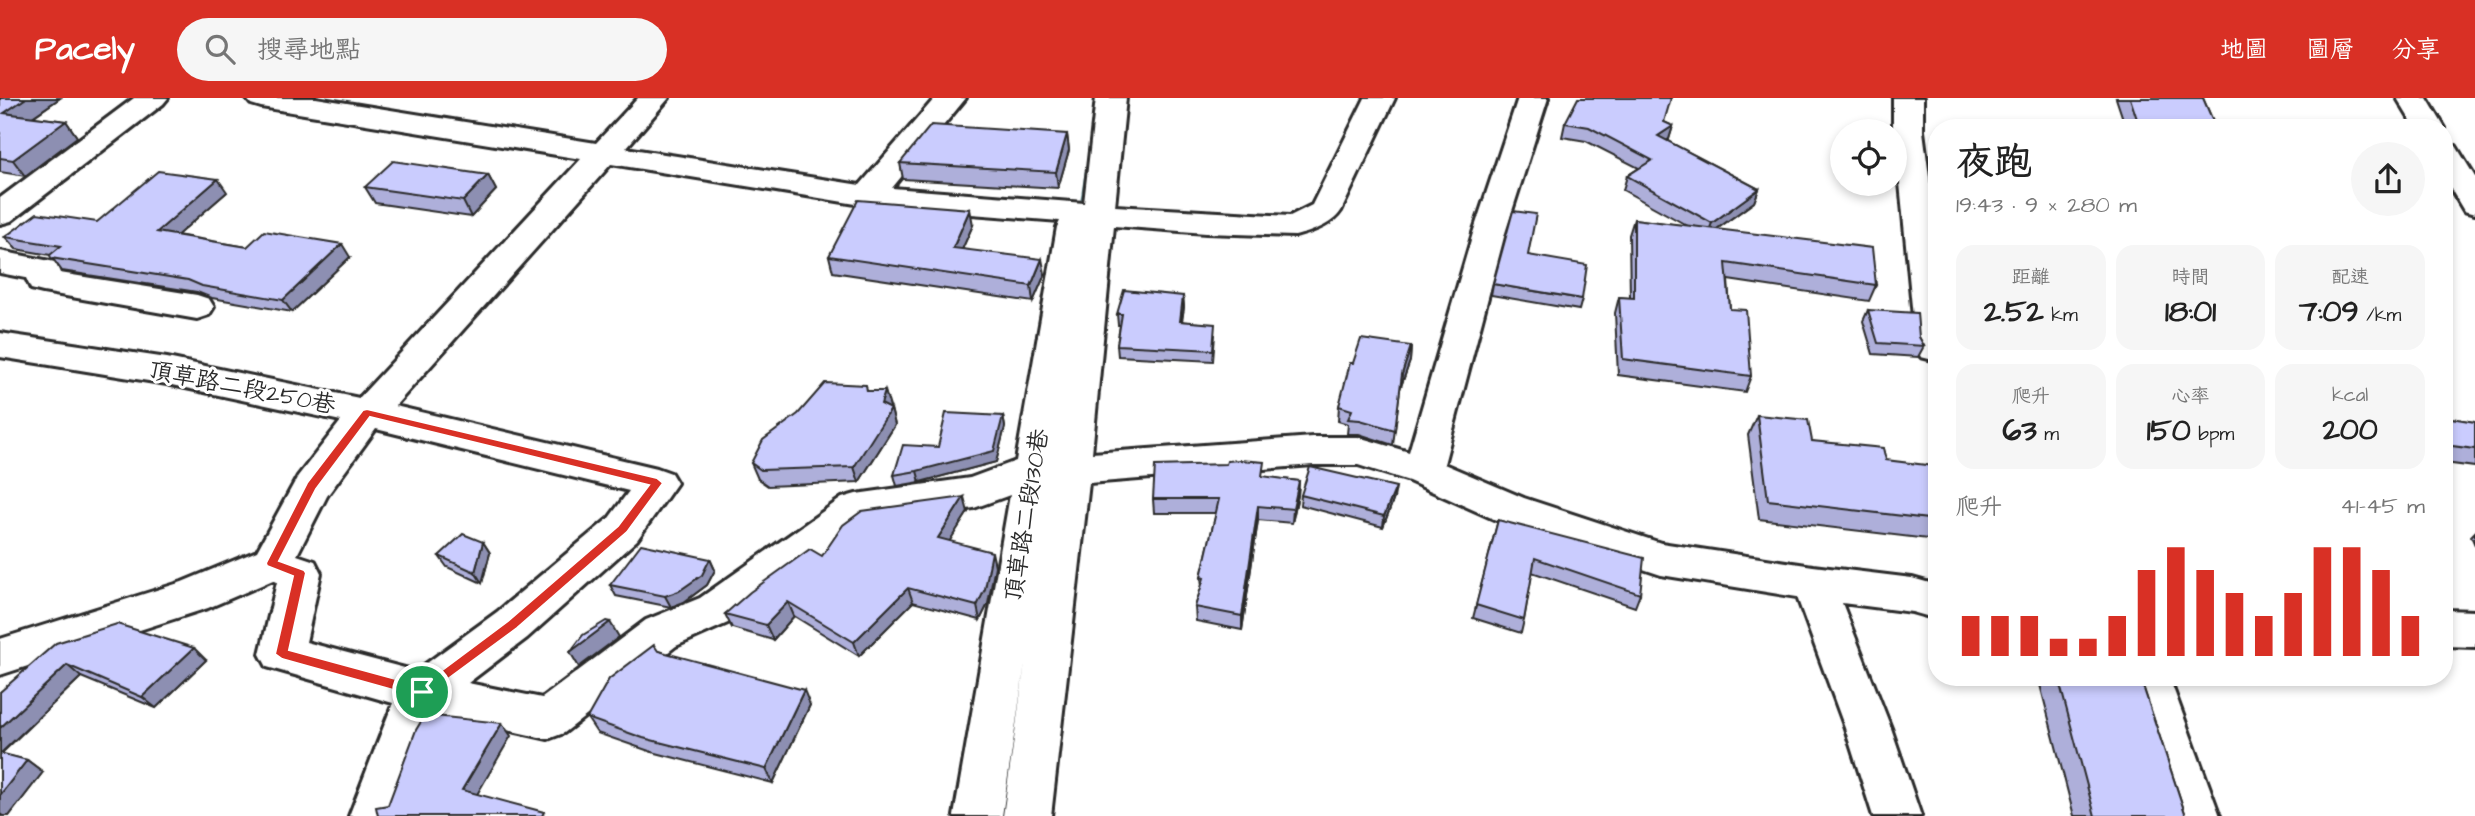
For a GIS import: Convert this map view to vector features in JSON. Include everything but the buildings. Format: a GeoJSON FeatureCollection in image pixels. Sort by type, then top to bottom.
{"type":"FeatureCollection","features":[{"type":"Feature","properties":{"kind":"street"},"geometry":{"type":"LineString","coordinates":[[0,214],[153,98]]}},
{"type":"Feature","properties":{"kind":"street"},"geometry":{"type":"LineString","coordinates":[[261,98],[868,197],[1206,223],[1295,226],[1325,211],[1380,98]]}},
{"type":"Feature","properties":{"kind":"street"},"geometry":{"type":"LineString","coordinates":[[0,657],[193,596],[272,563],[312,486],[367,413],[654,98]]}},
{"type":"Feature","properties":{"kind":"street"},"geometry":{"type":"LineString","coordinates":[[868,197],[951,98]]}},
{"type":"Feature","properties":{"kind":"street","name":"頂草路二段130巷"},"geometry":{"type":"LineString","coordinates":[[978,816],[1053,470],[1086,214],[1111,98]]}},
{"type":"Feature","properties":{"kind":"street"},"geometry":{"type":"LineString","coordinates":[[1423,471],[1489,233],[1533,98]]}},
{"type":"Feature","properties":{"kind":"street"},"geometry":{"type":"LineString","coordinates":[[1908,98],[1908,131],[1928,298]]}},
{"type":"Feature","properties":{"kind":"street"},"geometry":{"type":"LineString","coordinates":[[2412,98],[2425,119]]}},
{"type":"Feature","properties":{"kind":"street"},"geometry":{"type":"LineString","coordinates":[[2453,167],[2475,204]]}},
{"type":"Feature","properties":{"kind":"street"},"geometry":{"type":"LineString","coordinates":[[0,262],[43,270],[43,281],[197,307]]}},
{"type":"Feature","properties":{"kind":"street","name":"頂草路二段250巷"},"geometry":{"type":"LineString","coordinates":[[0,345],[167,372],[367,413],[657,483],[623,529],[512,625],[422,692],[408,719],[373,816]]}},
{"type":"Feature","properties":{"kind":"street"},"geometry":{"type":"LineString","coordinates":[[272,563],[300,573],[282,654],[422,692],[548,719],[661,633],[715,610],[856,509],[974,493],[1053,470],[1313,451],[1358,451],[1423,471],[1510,509],[1661,558],[1928,599]]}},
{"type":"Feature","properties":{"kind":"street"},"geometry":{"type":"LineString","coordinates":[[1027,816],[1053,470]]}},
{"type":"Feature","properties":{"kind":"street"},"geometry":{"type":"LineString","coordinates":[[1813,583],[1868,728],[1897,816]]}},
{"type":"Feature","properties":{"kind":"street"},"geometry":{"type":"LineString","coordinates":[[2453,628],[2475,629]]}},
{"type":"Feature","properties":{"kind":"street"},"geometry":{"type":"LineString","coordinates":[[2150,686],[2196,816]]}},
{"type":"Feature","properties":{"kind":"waterway"},"geometry":{"type":"LineString","coordinates":[[1082,213],[1088,173]]}},
{"type":"Feature","properties":{"kind":"waterway"},"geometry":{"type":"LineString","coordinates":[[1012,751],[1020,698]]}},
{"type":"Feature","properties":{"kind":"route"},"geometry":{"type":"LineString","coordinates":[[367,413],[657,483],[623,529],[512,625],[422,692],[282,654],[300,573],[272,563],[312,486],[367,413]]}}]}
